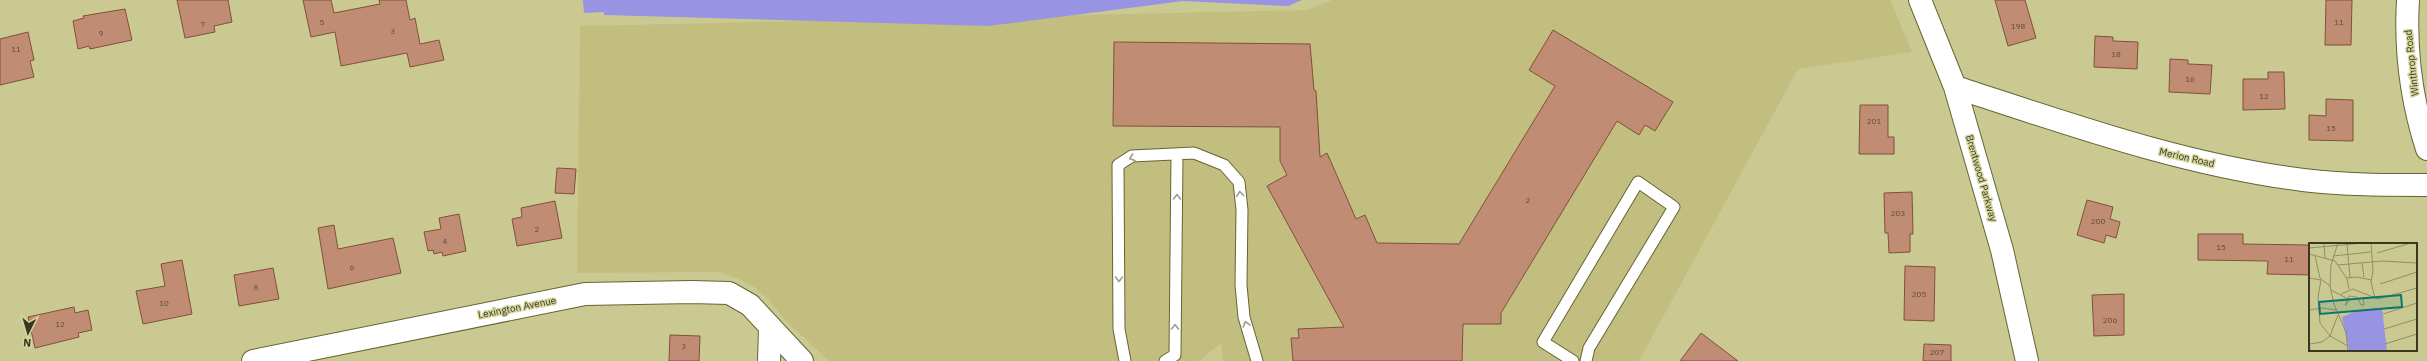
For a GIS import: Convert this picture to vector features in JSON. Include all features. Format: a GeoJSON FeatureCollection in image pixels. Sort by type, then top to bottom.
{"type":"FeatureCollection","features":[{"type":"Feature","properties":{"kind":"street","name":"Brentwood Parkway"},"geometry":{"type":"LineString","coordinates":[[1920,0],[1955,87],[2002,250],[2027,361]]}},
{"type":"Feature","properties":{"kind":"street","name":"Winthrop Road"},"geometry":{"type":"LineString","coordinates":[[2408,0],[2407,18],[2411,74],[2421,131],[2427,149]]}},
{"type":"Feature","properties":{"kind":"street","name":"Merion Road"},"geometry":{"type":"LineString","coordinates":[[1955,87],[2145,148],[2223,166],[2303,180],[2427,185]]}},
{"type":"Feature","properties":{"kind":"street","name":"Lexington Avenue"},"geometry":{"type":"LineString","coordinates":[[253,361],[585,294],[729,293],[750,305],[802,361]]}},
{"type":"Feature","properties":{"kind":"street"},"geometry":{"type":"LineString","coordinates":[[769,361],[770,328]]}},
{"type":"Feature","properties":{"kind":"lane"},"geometry":{"type":"LineString","coordinates":[[1125,361],[1119,329],[1118,165],[1132,156],[1194,153],[1224,165],[1238,182],[1242,210],[1241,285],[1244,317],[1257,361]]}},
{"type":"Feature","properties":{"kind":"lane"},"geometry":{"type":"LineString","coordinates":[[1166,361],[1175,355],[1177,154]]}},
{"type":"Feature","properties":{"kind":"lane"},"geometry":{"type":"LineString","coordinates":[[1573,361],[1543,342],[1638,182],[1674,207],[1589,348],[1586,361]]}},
{"type":"Feature","properties":{"kind":"shaded area"},"geometry":{"type":"Polygon","coordinates":[[[583,0],[1302,0],[1288,6],[1183,1],[988,26],[604,15],[604,12],[584,13],[583,0]]]}},
{"type":"Feature","properties":{"kind":"shaded area"},"geometry":{"type":"Polygon","coordinates":[[[1332,0],[1890,0],[1912,52],[1798,69],[1639,361],[1223,361],[1221,343],[1199,361],[829,361],[786,321],[769,300],[756,288],[739,279],[718,272],[577,273],[580,26],[1308,10],[1332,0]]]}},
{"type":"Feature","properties":{"kind":"building"},"geometry":{"type":"Polygon","coordinates":[[[177,0],[228,0],[232,22],[214,26],[215,32],[185,38],[177,0]]]}},
{"type":"Feature","properties":{"kind":"building"},"geometry":{"type":"Polygon","coordinates":[[[303,0],[331,0],[334,13],[380,4],[379,0],[406,0],[410,20],[415,18],[420,44],[439,40],[444,60],[410,67],[407,53],[341,66],[335,32],[311,37],[303,0]]]}},
{"type":"Feature","properties":{"kind":"building"},"geometry":{"type":"Polygon","coordinates":[[[1995,0],[2025,0],[2036,38],[2008,46],[1995,0]]]}},
{"type":"Feature","properties":{"kind":"building"},"geometry":{"type":"Polygon","coordinates":[[[2326,0],[2352,0],[2351,45],[2325,45],[2326,0]]]}},
{"type":"Feature","properties":{"kind":"building"},"geometry":{"type":"Polygon","coordinates":[[[125,9],[132,40],[90,49],[89,46],[78,49],[73,21],[84,18],[83,16],[125,9]]]}},
{"type":"Feature","properties":{"kind":"building"},"geometry":{"type":"Polygon","coordinates":[[[1553,30],[1673,102],[1655,131],[1645,125],[1639,135],[1617,121],[1501,313],[1501,324],[1463,324],[1462,361],[1293,361],[1291,338],[1299,338],[1298,329],[1344,327],[1267,186],[1287,175],[1280,161],[1280,127],[1113,126],[1114,42],[1310,44],[1314,90],[1316,91],[1320,157],[1327,153],[1356,219],[1365,215],[1377,243],[1459,244],[1555,86],[1529,70],[1553,30]]]}},
{"type":"Feature","properties":{"kind":"building"},"geometry":{"type":"Polygon","coordinates":[[[28,32],[34,60],[30,61],[34,77],[0,85],[0,39],[28,32]]]}},
{"type":"Feature","properties":{"kind":"building"},"geometry":{"type":"Polygon","coordinates":[[[2095,36],[2113,37],[2113,41],[2138,42],[2137,69],[2094,67],[2095,36]]]}},
{"type":"Feature","properties":{"kind":"building"},"geometry":{"type":"Polygon","coordinates":[[[2170,59],[2188,60],[2188,64],[2212,65],[2210,94],[2169,92],[2170,59]]]}},
{"type":"Feature","properties":{"kind":"building"},"geometry":{"type":"Polygon","coordinates":[[[2268,72],[2284,72],[2285,109],[2243,110],[2243,79],[2268,79],[2268,72]]]}},
{"type":"Feature","properties":{"kind":"building"},"geometry":{"type":"Polygon","coordinates":[[[2326,99],[2353,100],[2353,141],[2309,140],[2309,115],[2326,116],[2326,99]]]}},
{"type":"Feature","properties":{"kind":"building"},"geometry":{"type":"Polygon","coordinates":[[[1860,105],[1888,105],[1888,137],[1894,137],[1894,154],[1859,154],[1860,105]]]}},
{"type":"Feature","properties":{"kind":"building"},"geometry":{"type":"Polygon","coordinates":[[[557,168],[576,169],[574,194],[555,193],[557,168]]]}},
{"type":"Feature","properties":{"kind":"building"},"geometry":{"type":"Polygon","coordinates":[[[1912,192],[1913,234],[1910,234],[1910,252],[1889,253],[1888,233],[1885,233],[1884,193],[1912,192]]]}},
{"type":"Feature","properties":{"kind":"building"},"geometry":{"type":"Polygon","coordinates":[[[2087,200],[2113,207],[2110,219],[2120,222],[2116,238],[2106,235],[2104,243],[2077,235],[2087,200]]]}},
{"type":"Feature","properties":{"kind":"building"},"geometry":{"type":"Polygon","coordinates":[[[555,201],[562,238],[517,246],[512,219],[522,217],[521,208],[555,201]]]}},
{"type":"Feature","properties":{"kind":"building"},"geometry":{"type":"Polygon","coordinates":[[[459,214],[466,251],[443,256],[442,252],[434,254],[433,250],[428,251],[424,232],[441,229],[439,218],[459,214]]]}},
{"type":"Feature","properties":{"kind":"building"},"geometry":{"type":"Polygon","coordinates":[[[334,225],[338,249],[393,238],[401,273],[328,289],[318,228],[334,225]]]}},
{"type":"Feature","properties":{"kind":"building"},"geometry":{"type":"Polygon","coordinates":[[[2198,234],[2243,234],[2243,244],[2309,245],[2309,275],[2267,274],[2268,261],[2198,260],[2198,234]]]}},
{"type":"Feature","properties":{"kind":"building"},"geometry":{"type":"Polygon","coordinates":[[[182,260],[192,314],[143,324],[136,291],[165,286],[161,264],[182,260]]]}},
{"type":"Feature","properties":{"kind":"building"},"geometry":{"type":"Polygon","coordinates":[[[1905,266],[1935,267],[1934,321],[1904,320],[1905,266]]]}},
{"type":"Feature","properties":{"kind":"building"},"geometry":{"type":"Polygon","coordinates":[[[273,268],[279,299],[239,306],[234,275],[273,268]]]}},
{"type":"Feature","properties":{"kind":"building"},"geometry":{"type":"Polygon","coordinates":[[[2124,294],[2124,335],[2094,336],[2092,295],[2124,294]]]}},
{"type":"Feature","properties":{"kind":"building"},"geometry":{"type":"Polygon","coordinates":[[[74,307],[75,313],[88,310],[92,330],[78,333],[79,337],[35,348],[28,317],[74,307]]]}},
{"type":"Feature","properties":{"kind":"building"},"geometry":{"type":"Polygon","coordinates":[[[1701,333],[1738,361],[1680,361],[1701,333]]]}},
{"type":"Feature","properties":{"kind":"building"},"geometry":{"type":"Polygon","coordinates":[[[670,335],[700,336],[699,361],[669,361],[670,335]]]}},
{"type":"Feature","properties":{"kind":"building"},"geometry":{"type":"Polygon","coordinates":[[[1924,344],[1951,345],[1951,361],[1923,361],[1924,344]]]}}]}
